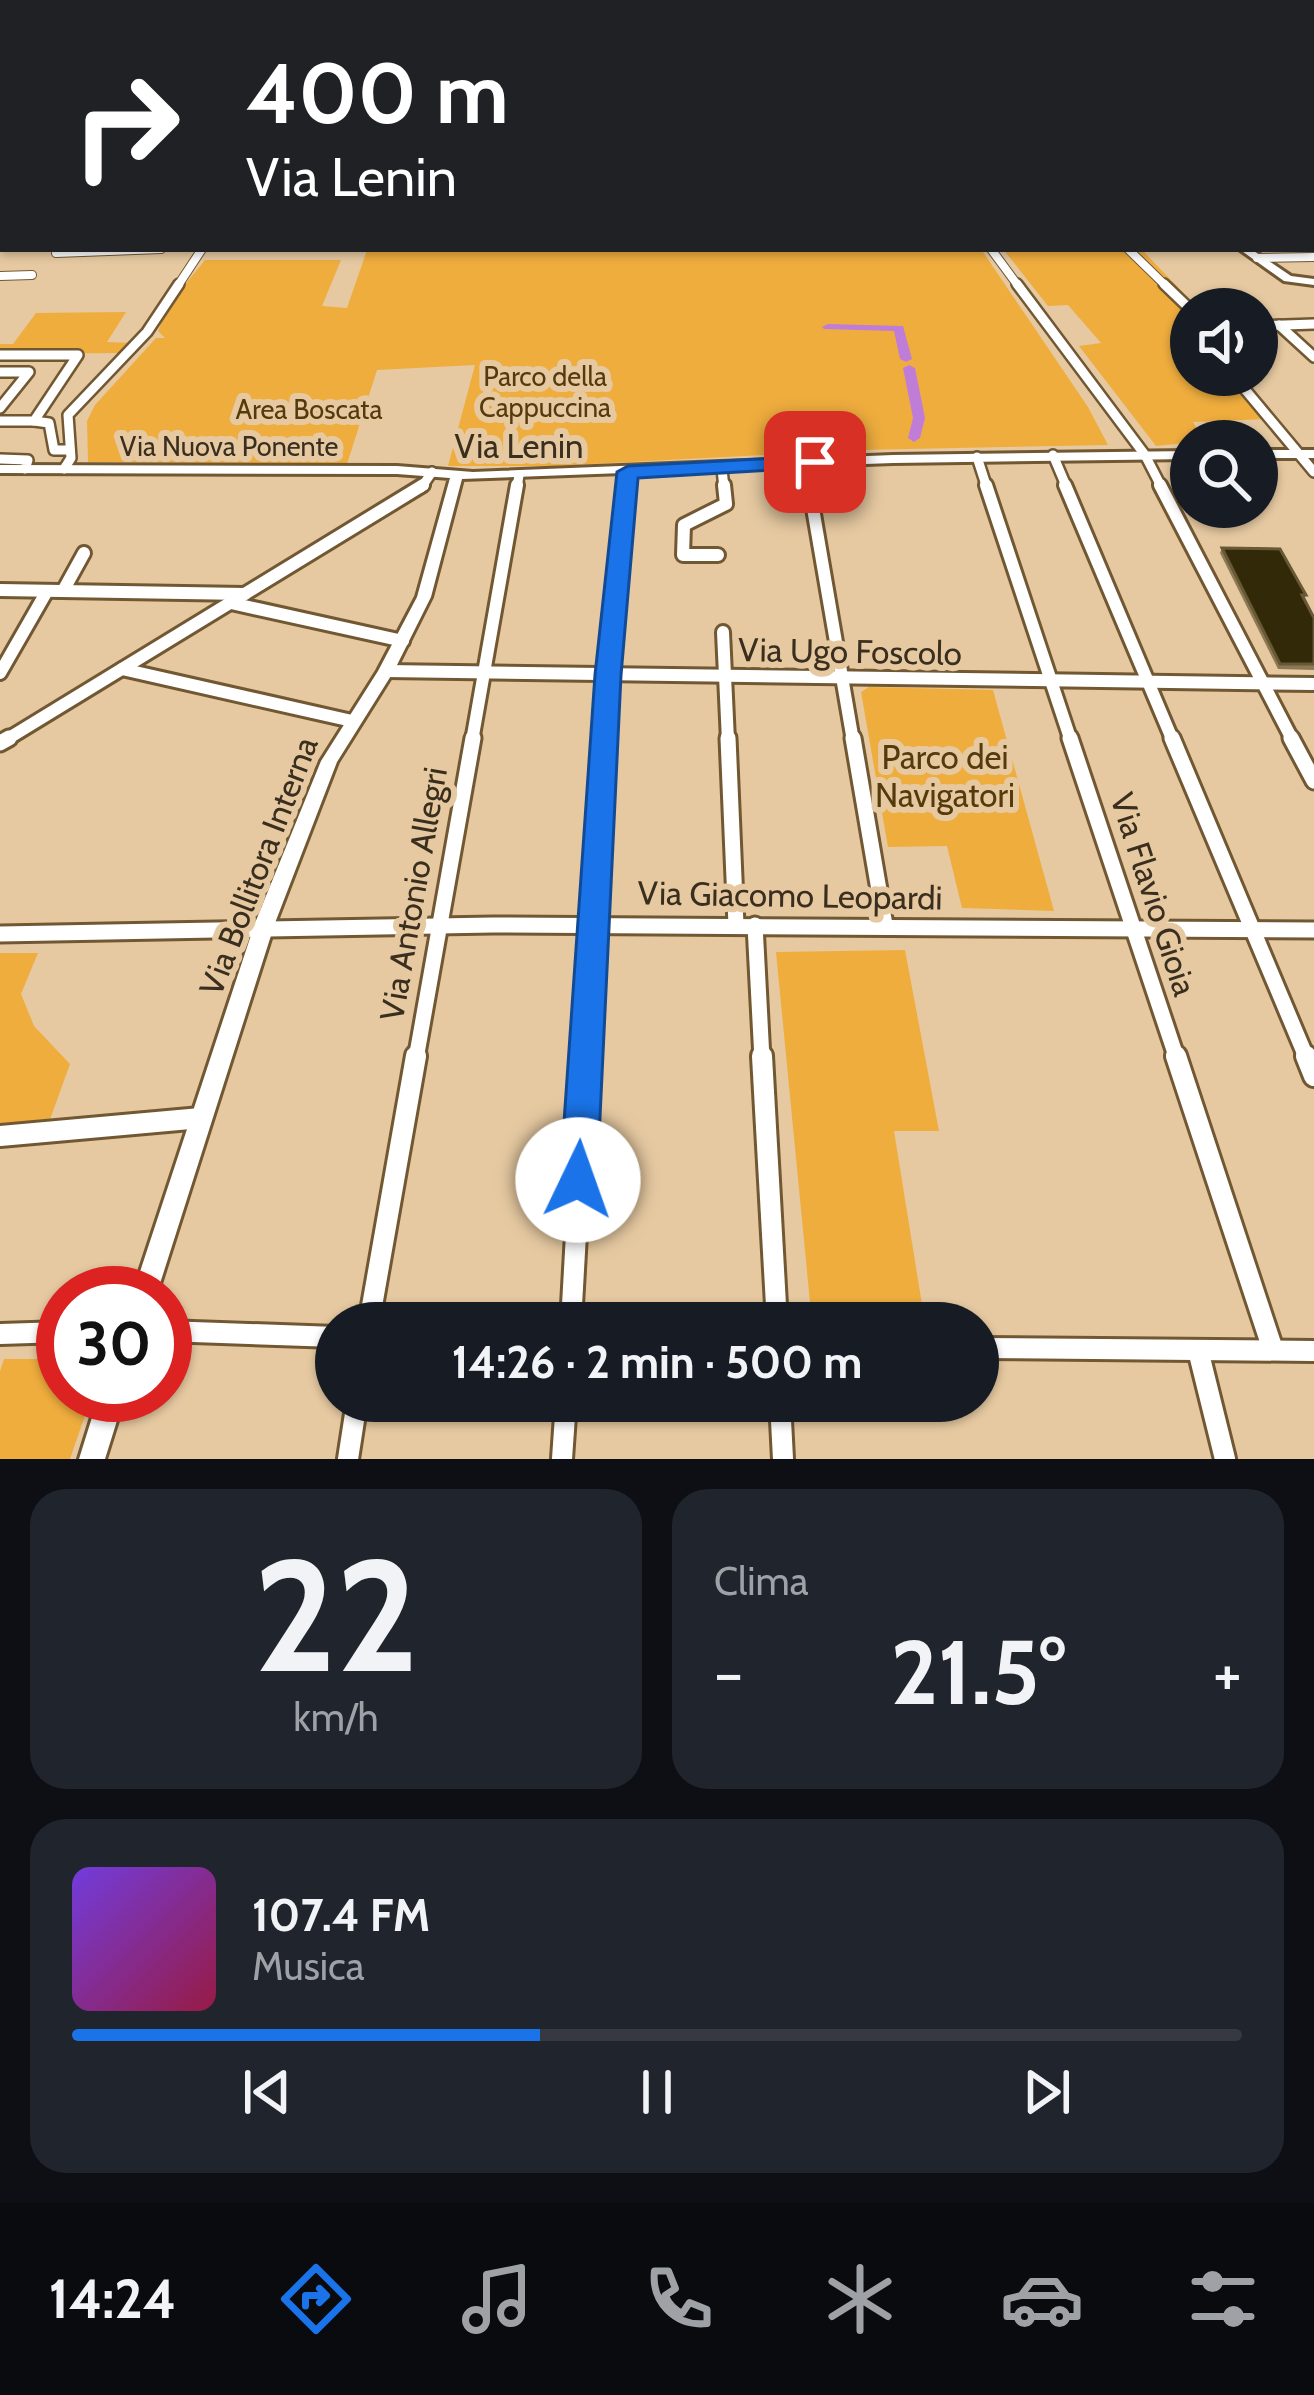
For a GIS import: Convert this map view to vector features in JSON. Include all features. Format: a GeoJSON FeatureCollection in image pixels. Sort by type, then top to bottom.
{"type":"FeatureCollection","features":[{"type":"Feature","properties":{"kind":"street"},"geometry":{"type":"LineString","coordinates":[[48,265],[57,252]]}},
{"type":"Feature","properties":{"kind":"street"},"geometry":{"type":"LineString","coordinates":[[0,276],[31,272],[57,252]]}},
{"type":"Feature","properties":{"kind":"street"},"geometry":{"type":"LineString","coordinates":[[64,469],[70,450],[68,416],[147,332],[200,252]]}},
{"type":"Feature","properties":{"kind":"street"},"geometry":{"type":"LineString","coordinates":[[993,252],[1145,455],[1314,781]]}},
{"type":"Feature","properties":{"kind":"street"},"geometry":{"type":"LineString","coordinates":[[1131,252],[1170,290]]}},
{"type":"Feature","properties":{"kind":"street"},"geometry":{"type":"LineString","coordinates":[[1248,252],[1288,279],[1314,282]]}},
{"type":"Feature","properties":{"kind":"street"},"geometry":{"type":"LineString","coordinates":[[1257,258],[1314,257]]}},
{"type":"Feature","properties":{"kind":"street"},"geometry":{"type":"LineString","coordinates":[[1280,326],[1314,324]]}},
{"type":"Feature","properties":{"kind":"street"},"geometry":{"type":"LineString","coordinates":[[1280,326],[1314,357]]}},
{"type":"Feature","properties":{"kind":"street"},"geometry":{"type":"LineString","coordinates":[[0,355],[78,355],[34,421]]}},
{"type":"Feature","properties":{"kind":"street"},"geometry":{"type":"LineString","coordinates":[[0,408],[29,372],[1,372]]}},
{"type":"Feature","properties":{"kind":"street"},"geometry":{"type":"LineString","coordinates":[[1253,396],[1308,454],[1314,472]]}},
{"type":"Feature","properties":{"kind":"street"},"geometry":{"type":"LineString","coordinates":[[0,421],[50,423],[54,450],[70,450]]}},
{"type":"Feature","properties":{"kind":"street"},"geometry":{"type":"LineString","coordinates":[[1053,455],[1314,1076]]}},
{"type":"Feature","properties":{"kind":"street","name":"Via Lenin"},"geometry":{"type":"LineString","coordinates":[[0,743],[418,492],[432,472],[520,475],[805,462],[1170,455]]}},
{"type":"Feature","properties":{"kind":"street","name":"Via Flavio Gioia"},"geometry":{"type":"LineString","coordinates":[[977,457],[1273,1350]]}},
{"type":"Feature","properties":{"kind":"street","name":"Via Nuova Ponente"},"geometry":{"type":"LineString","coordinates":[[0,459],[28,460],[25,469]]}},
{"type":"Feature","properties":{"kind":"street"},"geometry":{"type":"LineString","coordinates":[[805,462],[885,925]]}},
{"type":"Feature","properties":{"kind":"street","name":"Via Nuova Ponente"},"geometry":{"type":"LineString","coordinates":[[0,469],[432,472]]}},
{"type":"Feature","properties":{"kind":"street"},"geometry":{"type":"LineString","coordinates":[[718,555],[683,554],[684,525],[726,504],[722,469]]}},
{"type":"Feature","properties":{"kind":"street"},"geometry":{"type":"LineString","coordinates":[[572,1302],[608,675],[628,472]]}},
{"type":"Feature","properties":{"kind":"street","name":"Via Bollitora Interna"},"geometry":{"type":"LineString","coordinates":[[154,1266],[266,923],[329,761],[386,671],[424,597],[457,475]]}},
{"type":"Feature","properties":{"kind":"street","name":"Via Antonio Allegri"},"geometry":{"type":"LineString","coordinates":[[373,1302],[520,475]]}},
{"type":"Feature","properties":{"kind":"street"},"geometry":{"type":"LineString","coordinates":[[63,591],[84,553]]}},
{"type":"Feature","properties":{"kind":"street"},"geometry":{"type":"LineString","coordinates":[[0,590],[245,594]]}},
{"type":"Feature","properties":{"kind":"street"},"geometry":{"type":"LineString","coordinates":[[0,674],[47,591]]}},
{"type":"Feature","properties":{"kind":"street"},"geometry":{"type":"LineString","coordinates":[[231,603],[403,640]]}},
{"type":"Feature","properties":{"kind":"street"},"geometry":{"type":"LineString","coordinates":[[723,632],[774,1302]]}},
{"type":"Feature","properties":{"kind":"street"},"geometry":{"type":"LineString","coordinates":[[122,669],[352,722]]}},
{"type":"Feature","properties":{"kind":"street","name":"Via Ugo Foscolo"},"geometry":{"type":"LineString","coordinates":[[386,671],[1314,684]]}},
{"type":"Feature","properties":{"kind":"street","name":"Via Giacomo Leopardi"},"geometry":{"type":"LineString","coordinates":[[0,934],[266,923],[443,922],[1314,930]]}},
{"type":"Feature","properties":{"kind":"street"},"geometry":{"type":"LineString","coordinates":[[0,1136],[201,1118]]}},
{"type":"Feature","properties":{"kind":"street"},"geometry":{"type":"LineString","coordinates":[[192,1332],[315,1336]]}},
{"type":"Feature","properties":{"kind":"street"},"geometry":{"type":"LineString","coordinates":[[0,1334],[36,1333]]}},
{"type":"Feature","properties":{"kind":"street"},"geometry":{"type":"LineString","coordinates":[[999,1348],[1314,1351]]}},
{"type":"Feature","properties":{"kind":"street"},"geometry":{"type":"LineString","coordinates":[[1198,1350],[1226,1459]]}},
{"type":"Feature","properties":{"kind":"street"},"geometry":{"type":"LineString","coordinates":[[92,1459],[104,1422]]}},
{"type":"Feature","properties":{"kind":"street"},"geometry":{"type":"LineString","coordinates":[[348,1459],[353,1422]]}},
{"type":"Feature","properties":{"kind":"street"},"geometry":{"type":"LineString","coordinates":[[562,1459],[565,1422]]}},
{"type":"Feature","properties":{"kind":"street"},"geometry":{"type":"LineString","coordinates":[[781,1422],[783,1459]]}},
{"type":"Feature","properties":{"kind":"green space"},"geometry":{"type":"Polygon","coordinates":[[[366,252],[983,252],[1088,407],[1108,445],[448,466],[475,365],[377,370],[347,464],[88,462],[87,421],[95,405],[156,338],[165,338],[158,331],[169,304],[205,260],[341,260],[322,306],[347,308],[366,252]]]}},
{"type":"Feature","properties":{"kind":"green space"},"geometry":{"type":"Polygon","coordinates":[[[1005,252],[1144,252],[1179,288],[1170,288],[1170,396],[1247,396],[1267,419],[1170,420],[1170,445],[1156,446],[1079,346],[1101,343],[1068,305],[1048,306],[1005,252]]]}},
{"type":"Feature","properties":{"kind":"green space"},"geometry":{"type":"Polygon","coordinates":[[[126,312],[107,342],[133,343],[122,353],[0,354],[0,344],[13,344],[36,313],[126,312]]]}},
{"type":"Feature","properties":{"kind":"green space","name":"Parco dei Navigatori"},"geometry":{"type":"Polygon","coordinates":[[[869,687],[993,690],[1054,911],[962,908],[947,846],[888,847],[861,692],[869,687]]]}},
{"type":"Feature","properties":{"kind":"green space"},"geometry":{"type":"Polygon","coordinates":[[[905,950],[939,1131],[894,1131],[922,1302],[810,1302],[776,952],[905,950]]]}},
{"type":"Feature","properties":{"kind":"green space"},"geometry":{"type":"Polygon","coordinates":[[[0,953],[38,953],[21,994],[34,1026],[70,1064],[48,1125],[0,1128],[0,953]]]}},
{"type":"Feature","properties":{"kind":"green space"},"geometry":{"type":"Polygon","coordinates":[[[4,1359],[36,1359],[36,1422],[83,1422],[70,1459],[0,1459],[4,1359]]]}},
{"type":"Feature","properties":{"kind":"building"},"geometry":{"type":"Polygon","coordinates":[[[1222,548],[1280,549],[1314,618],[1314,664],[1280,664],[1222,548]]]}},
{"type":"Feature","properties":{"kind":"waterway"},"geometry":{"type":"LineString","coordinates":[[828,327],[899,328],[906,359]]}},
{"type":"Feature","properties":{"kind":"waterway"},"geometry":{"type":"LineString","coordinates":[[909,368],[919,418],[914,438]]}},
{"type":"Feature","properties":{"kind":"route"},"geometry":{"type":"LineString","coordinates":[[578,1180],[608,675],[628,472],[815,462]]}},
{"type":"Feature","properties":{"kind":"park label","name":"Parco della Cappuccina"},"geometry":{"type":"Point","coordinates":[545,392]}},
{"type":"Feature","properties":{"kind":"park label","name":"Area Boscata"},"geometry":{"type":"Point","coordinates":[309,409]}}]}
